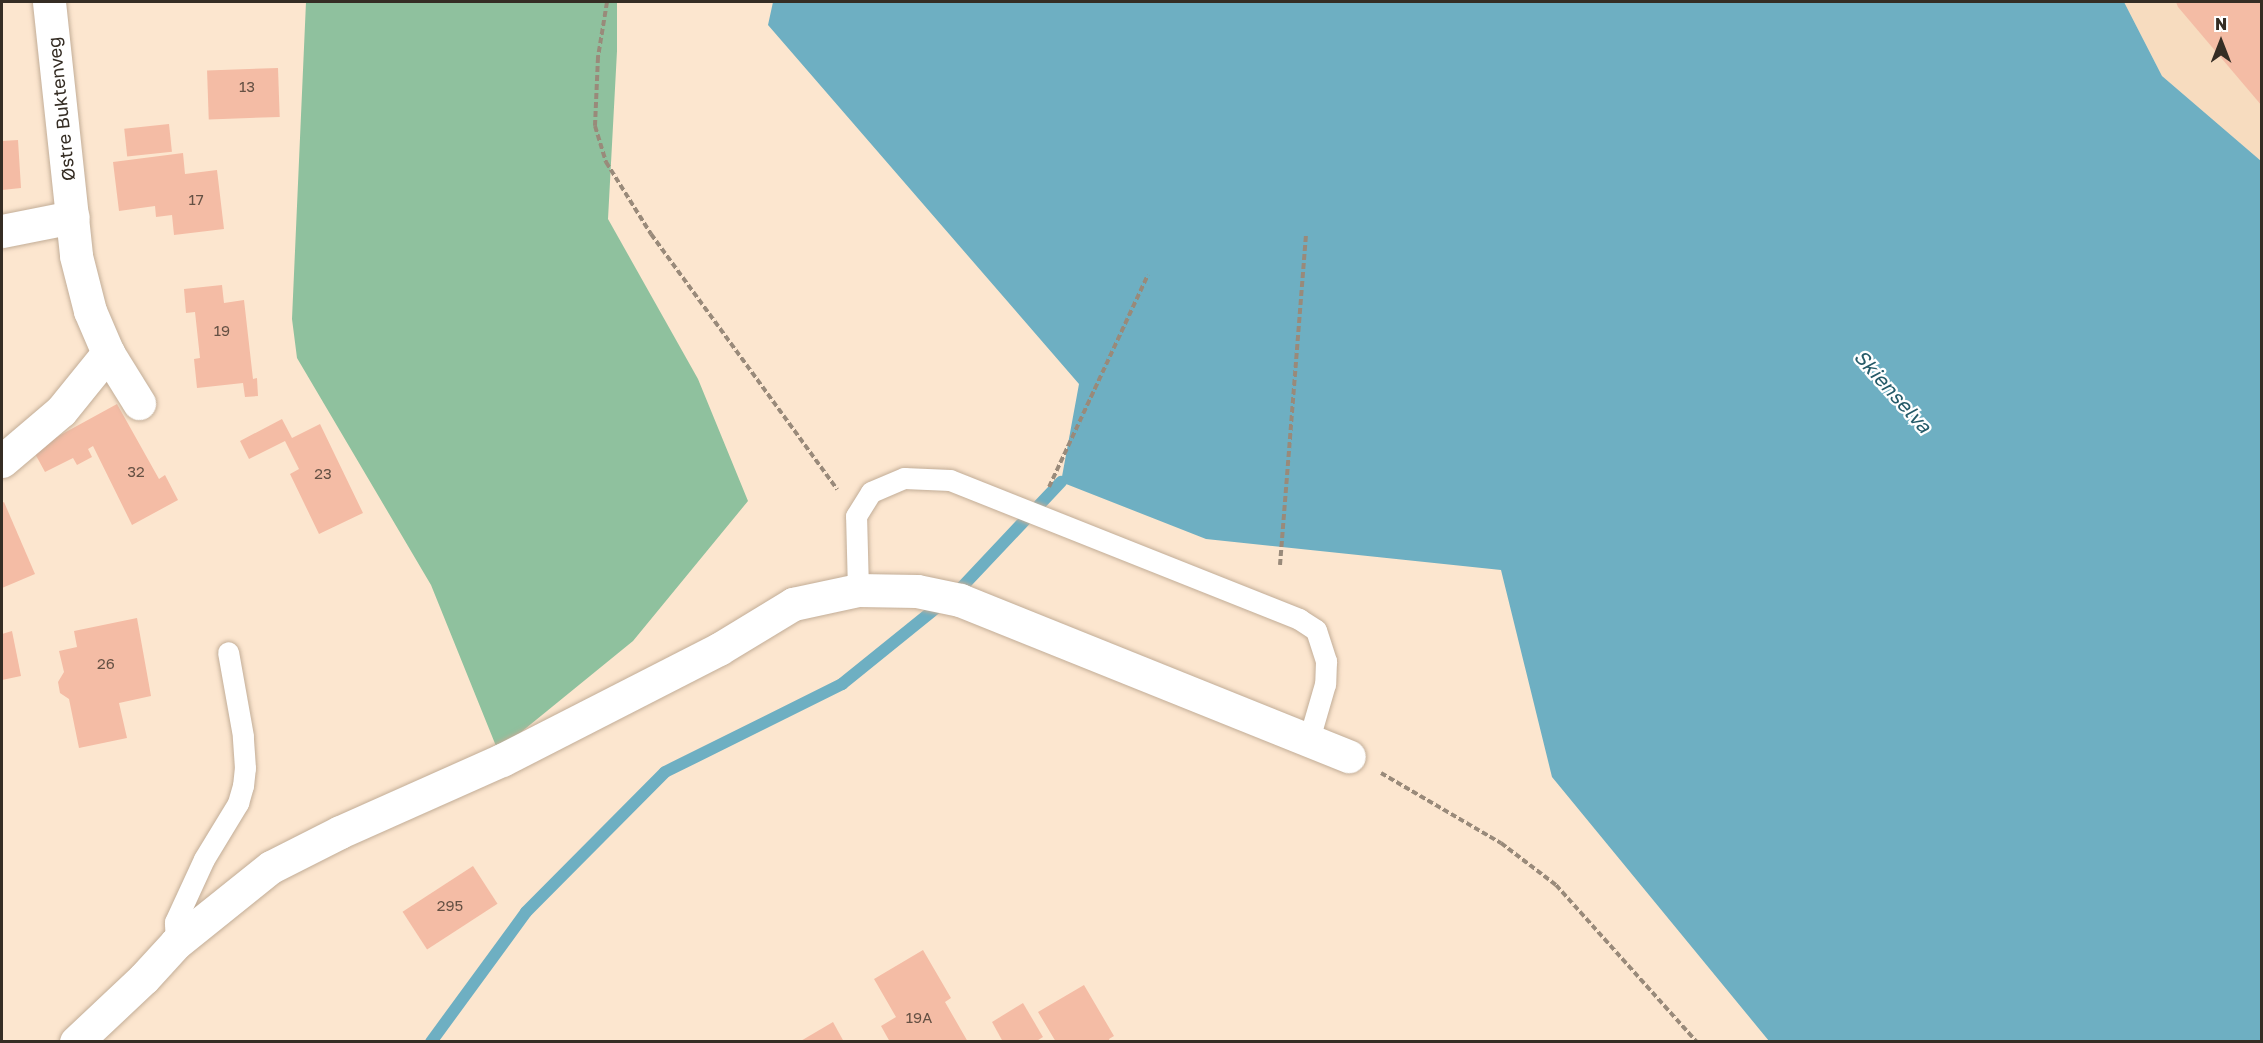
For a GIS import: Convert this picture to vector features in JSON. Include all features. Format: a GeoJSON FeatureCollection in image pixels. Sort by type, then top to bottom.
{"type":"FeatureCollection","features":[{"type":"Feature","properties":{"kind":"street","name":"Østre Buktenveg"},"geometry":{"type":"LineString","coordinates":[[49,2],[76,256],[90,311],[108,353],[139,404]]}},
{"type":"Feature","properties":{"kind":"street"},"geometry":{"type":"LineString","coordinates":[[2,231],[73,217]]}},
{"type":"Feature","properties":{"kind":"street"},"geometry":{"type":"LineString","coordinates":[[2,461],[61,411],[108,353]]}},
{"type":"Feature","properties":{"kind":"street"},"geometry":{"type":"LineString","coordinates":[[76,1041],[144,978],[176,943],[271,867],[340,832],[502,760],[719,649],[793,604],[858,590],[916,591],[960,600],[1349,756]]}},
{"type":"Feature","properties":{"kind":"lane"},"geometry":{"type":"LineString","coordinates":[[858,590],[856,516],[872,492],[904,478],[950,480],[1299,619],[1316,630],[1326,661],[1324,684],[1309,739]]}},
{"type":"Feature","properties":{"kind":"lane"},"geometry":{"type":"LineString","coordinates":[[176,943],[175,922],[204,859],[238,802],[243,786],[245,768],[243,736],[228,652]]}},
{"type":"Feature","properties":{"kind":"path"},"geometry":{"type":"LineString","coordinates":[[607,2],[598,57],[595,126],[606,162],[651,234],[807,444],[856,516]]}},
{"type":"Feature","properties":{"kind":"path"},"geometry":{"type":"LineString","coordinates":[[1280,565],[1306,235]]}},
{"type":"Feature","properties":{"kind":"path"},"geometry":{"type":"LineString","coordinates":[[1047,490],[1148,275]]}},
{"type":"Feature","properties":{"kind":"path"},"geometry":{"type":"LineString","coordinates":[[1349,756],[1501,843],[1556,885],[1697,1041]]}},
{"type":"Feature","properties":{"kind":"shaded area"},"geometry":{"type":"Polygon","coordinates":[[[2124,2],[2261,2],[2261,161],[2162,76],[2124,2]]]}},
{"type":"Feature","properties":{"kind":"green space"},"geometry":{"type":"Polygon","coordinates":[[[306,2],[617,2],[617,51],[608,219],[698,379],[748,501],[633,641],[498,751],[431,585],[297,358],[292,319],[306,2]]]}},
{"type":"Feature","properties":{"kind":"water","name":"Skienselva"},"geometry":{"type":"Polygon","coordinates":[[[773,2],[2124,2],[2162,76],[2261,161],[2261,1041],[1769,1041],[1552,777],[1501,570],[1206,539],[1061,482],[1079,384],[768,25],[773,2]]]}},
{"type":"Feature","properties":{"kind":"building"},"geometry":{"type":"Polygon","coordinates":[[[2176,2],[2262,2],[2262,106],[2178,7],[2176,2]]]}},
{"type":"Feature","properties":{"kind":"building"},"geometry":{"type":"Polygon","coordinates":[[[278,68],[280,117],[209,119],[207,70],[278,68]]]}},
{"type":"Feature","properties":{"kind":"building"},"geometry":{"type":"Polygon","coordinates":[[[169,124],[172,152],[127,157],[124,129],[169,124]]]}},
{"type":"Feature","properties":{"kind":"building"},"geometry":{"type":"Polygon","coordinates":[[[18,140],[21,188],[2,190],[2,141],[18,140]]]}},
{"type":"Feature","properties":{"kind":"building"},"geometry":{"type":"Polygon","coordinates":[[[183,153],[185,174],[217,170],[224,229],[174,235],[172,215],[156,217],[155,206],[119,211],[113,162],[183,153]]]}},
{"type":"Feature","properties":{"kind":"building"},"geometry":{"type":"Polygon","coordinates":[[[222,285],[224,303],[244,300],[253,379],[257,378],[258,396],[245,397],[243,383],[197,388],[194,359],[200,358],[195,312],[186,313],[184,289],[222,285]]]}},
{"type":"Feature","properties":{"kind":"building"},"geometry":{"type":"Polygon","coordinates":[[[117,404],[159,479],[165,475],[178,500],[132,525],[93,446],[88,449],[92,457],[77,465],[73,458],[45,472],[33,450],[117,404]]]}},
{"type":"Feature","properties":{"kind":"building"},"geometry":{"type":"Polygon","coordinates":[[[282,419],[292,438],[320,424],[363,513],[319,534],[290,474],[299,469],[285,441],[249,459],[240,441],[282,419]]]}},
{"type":"Feature","properties":{"kind":"building"},"geometry":{"type":"Polygon","coordinates":[[[4,502],[35,574],[2,588],[2,503],[4,502]]]}},
{"type":"Feature","properties":{"kind":"building"},"geometry":{"type":"Polygon","coordinates":[[[137,618],[151,696],[119,703],[127,738],[79,748],[69,699],[60,693],[58,682],[64,672],[59,651],[77,647],[74,631],[137,618]]]}},
{"type":"Feature","properties":{"kind":"building"},"geometry":{"type":"Polygon","coordinates":[[[12,631],[21,676],[2,680],[2,634],[12,631]]]}},
{"type":"Feature","properties":{"kind":"building"},"geometry":{"type":"Polygon","coordinates":[[[473,866],[498,904],[427,949],[403,912],[473,866]]]}},
{"type":"Feature","properties":{"kind":"building"},"geometry":{"type":"Polygon","coordinates":[[[923,950],[951,998],[945,1002],[968,1042],[890,1042],[881,1026],[896,1017],[874,979],[923,950]]]}},
{"type":"Feature","properties":{"kind":"building"},"geometry":{"type":"Polygon","coordinates":[[[1084,985],[1114,1036],[1109,1039],[1110,1042],[1056,1042],[1038,1012],[1084,985]]]}},
{"type":"Feature","properties":{"kind":"building"},"geometry":{"type":"Polygon","coordinates":[[[1023,1003],[1043,1037],[1035,1042],[1003,1042],[992,1022],[1023,1003]]]}},
{"type":"Feature","properties":{"kind":"building"},"geometry":{"type":"Polygon","coordinates":[[[833,1022],[844,1042],[799,1042],[833,1022]]]}},
{"type":"Feature","properties":{"kind":"waterway"},"geometry":{"type":"LineString","coordinates":[[431,1042],[526,912],[665,772],[842,684],[961,588],[1061,482]]}}]}
